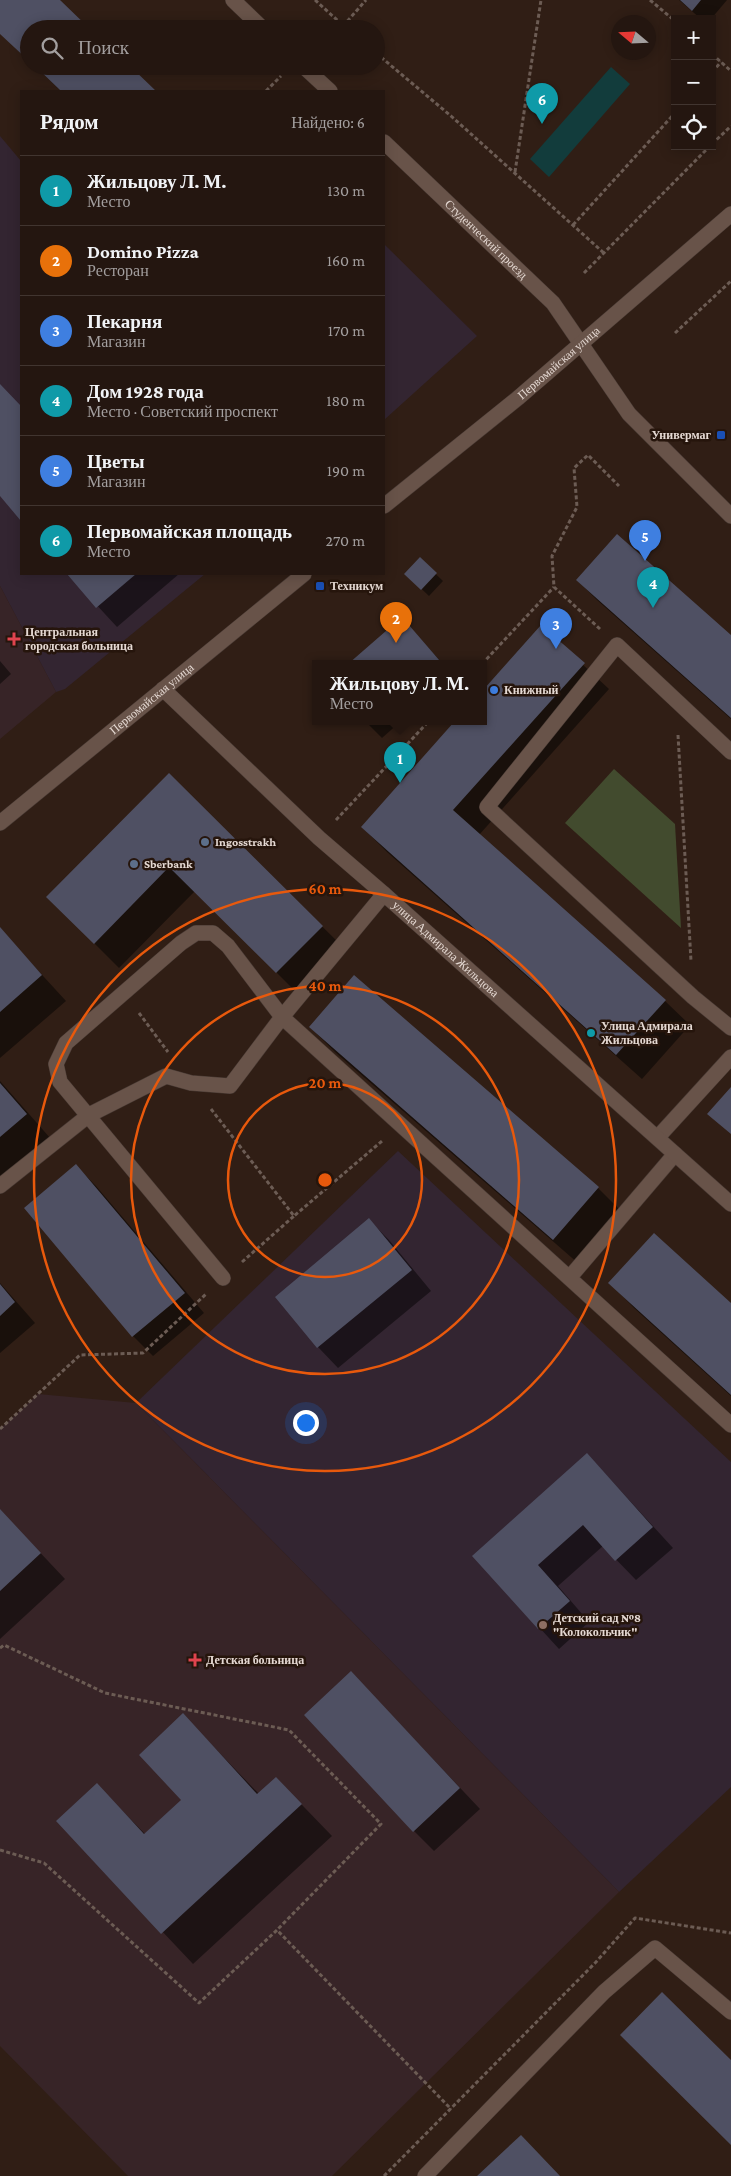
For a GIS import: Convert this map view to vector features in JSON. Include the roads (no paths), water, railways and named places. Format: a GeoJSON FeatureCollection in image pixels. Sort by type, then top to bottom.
{"type":"FeatureCollection","features":[{"type":"Feature","properties":{"kind":"street"},"geometry":{"type":"LineString","coordinates":[[233,0],[254,20]]}},
{"type":"Feature","properties":{"kind":"street"},"geometry":{"type":"LineString","coordinates":[[313,75],[329,90]]}},
{"type":"Feature","properties":{"kind":"street","name":"Студенческий проезд"},"geometry":{"type":"LineString","coordinates":[[385,143],[553,303],[629,414],[731,516]]}},
{"type":"Feature","properties":{"kind":"street","name":"Первомайская улица"},"geometry":{"type":"LineString","coordinates":[[385,505],[518,398],[731,214]]}},
{"type":"Feature","properties":{"kind":"street","name":"Первомайская улица"},"geometry":{"type":"LineString","coordinates":[[0,823],[303,575]]}},
{"type":"Feature","properties":{"kind":"street"},"geometry":{"type":"LineString","coordinates":[[731,752],[617,645],[487,807],[694,997],[731,1028]]}},
{"type":"Feature","properties":{"kind":"street","name":"улица Адмирала Жильцова"},"geometry":{"type":"LineString","coordinates":[[163,689],[319,838],[658,1137],[731,1204]]}},
{"type":"Feature","properties":{"kind":"street"},"geometry":{"type":"LineString","coordinates":[[0,1186],[89,1115],[166,1076],[191,1083],[230,1086],[282,1017],[384,894]]}},
{"type":"Feature","properties":{"kind":"street"},"geometry":{"type":"LineString","coordinates":[[223,1278],[60,1082],[56,1064],[66,1043],[181,943],[196,933],[213,933],[228,946],[282,1017],[731,1425]]}},
{"type":"Feature","properties":{"kind":"street"},"geometry":{"type":"LineString","coordinates":[[658,1137],[731,1057]]}},
{"type":"Feature","properties":{"kind":"street"},"geometry":{"type":"LineString","coordinates":[[570,1277],[675,1154]]}},
{"type":"Feature","properties":{"kind":"street"},"geometry":{"type":"LineString","coordinates":[[424,2176],[604,1992],[655,1948],[731,2012]]}},
{"type":"Feature","properties":{"kind":"water"},"geometry":{"type":"Polygon","coordinates":[[[611,67],[630,84],[549,177],[530,159],[611,67]]]}},
{"type":"Feature","properties":{"kind":"place","name":"Первомайская площадь"},"geometry":{"type":"Point","coordinates":[542,124]}},
{"type":"Feature","properties":{"kind":"place","name":"Универмаг"},"geometry":{"type":"Point","coordinates":[721,435]}},
{"type":"Feature","properties":{"kind":"place","name":"Цветы"},"geometry":{"type":"Point","coordinates":[645,561]}},
{"type":"Feature","properties":{"kind":"place","name":"Техникум"},"geometry":{"type":"Point","coordinates":[320,586]}},
{"type":"Feature","properties":{"kind":"place","name":"Дом 1928 года"},"geometry":{"type":"Point","coordinates":[653,608]}},
{"type":"Feature","properties":{"kind":"place","name":"Центральная городская больница"},"geometry":{"type":"Point","coordinates":[14,639]}},
{"type":"Feature","properties":{"kind":"place","name":"Domino Pizza"},"geometry":{"type":"Point","coordinates":[396,643]}},
{"type":"Feature","properties":{"kind":"place","name":"Пекарня"},"geometry":{"type":"Point","coordinates":[556,649]}},
{"type":"Feature","properties":{"kind":"place","name":"Книжный"},"geometry":{"type":"Point","coordinates":[494,690]}},
{"type":"Feature","properties":{"kind":"place","name":"Жильцову Л. М."},"geometry":{"type":"Point","coordinates":[400,783]}},
{"type":"Feature","properties":{"kind":"place","name":"Ingosstrakh"},"geometry":{"type":"Point","coordinates":[205,842]}},
{"type":"Feature","properties":{"kind":"place","name":"Sberbank"},"geometry":{"type":"Point","coordinates":[134,864]}},
{"type":"Feature","properties":{"kind":"place","name":"Улица Адмирала Жильцова"},"geometry":{"type":"Point","coordinates":[591,1033]}},
{"type":"Feature","properties":{"kind":"place","name":"Детский сад №8 \"Колокольчик\""},"geometry":{"type":"Point","coordinates":[543,1625]}},
{"type":"Feature","properties":{"kind":"place","name":"Детская больница"},"geometry":{"type":"Point","coordinates":[195,1660]}}]}
